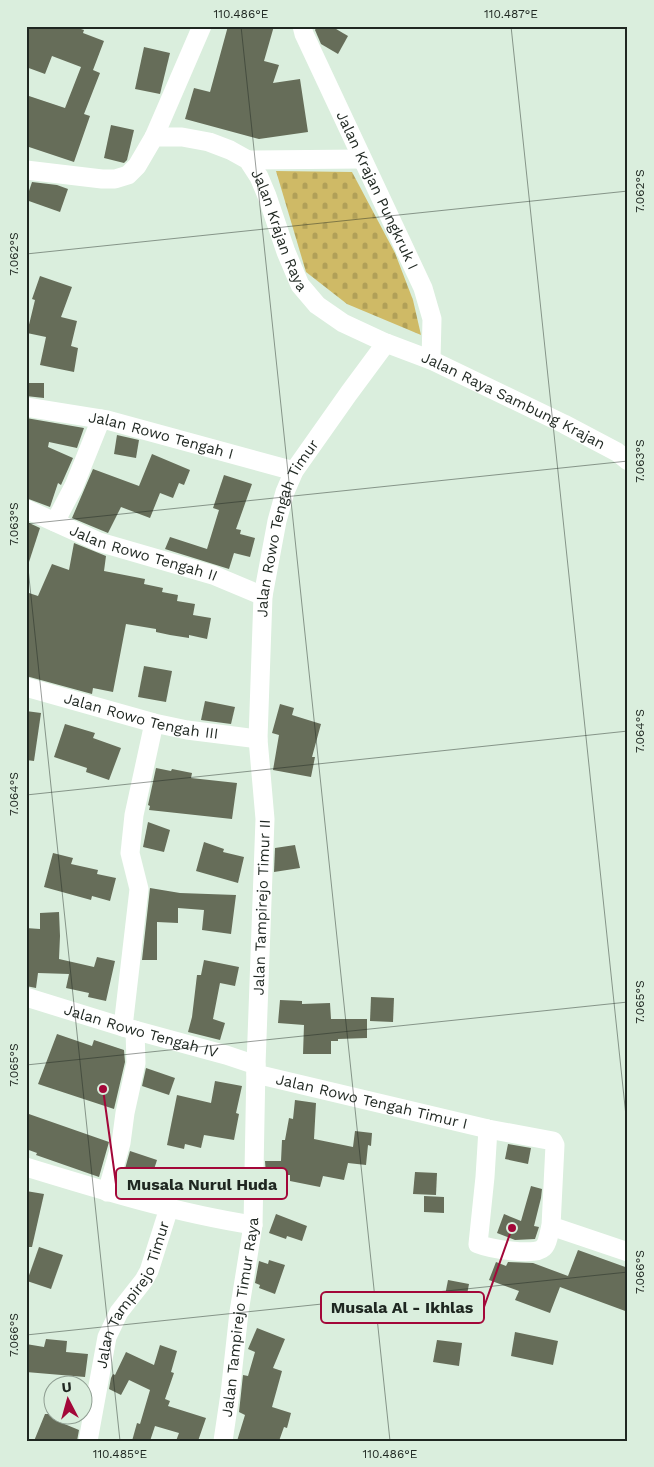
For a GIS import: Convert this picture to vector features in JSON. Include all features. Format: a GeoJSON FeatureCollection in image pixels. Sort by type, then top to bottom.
{"type":"FeatureCollection","features":[{"type":"Feature","properties":{"kind":"street"},"geometry":{"type":"LineString","coordinates":[[26,170],[102,179],[115,179],[128,175],[137,166],[154,137],[202,26]]}},
{"type":"Feature","properties":{"kind":"street","name":"Jalan Krajan Pungkruk I"},"geometry":{"type":"LineString","coordinates":[[302,26],[304,34],[423,288],[430,308],[433,333],[431,360]]}},
{"type":"Feature","properties":{"kind":"street","name":"Jalan Krajan Raya"},"geometry":{"type":"LineString","coordinates":[[154,137],[182,137],[209,142],[230,150],[248,160],[259,177],[267,196],[286,252],[300,285],[317,305],[343,323],[391,345]]}},
{"type":"Feature","properties":{"kind":"street"},"geometry":{"type":"LineString","coordinates":[[248,160],[362,159]]}},
{"type":"Feature","properties":{"kind":"street","name":"Jalan Raya Sambung Krajan"},"geometry":{"type":"LineString","coordinates":[[391,345],[431,360],[564,424],[617,452],[628,461]]}},
{"type":"Feature","properties":{"kind":"street","name":"Jalan Rowo Tengah Timur"},"geometry":{"type":"LineString","coordinates":[[258,739],[263,596],[284,492],[294,471],[349,393],[391,345]]}},
{"type":"Feature","properties":{"kind":"street","name":"Jalan Rowo Tengah I"},"geometry":{"type":"LineString","coordinates":[[26,407],[101,419],[294,471]]}},
{"type":"Feature","properties":{"kind":"street"},"geometry":{"type":"LineString","coordinates":[[55,522],[77,479],[101,419]]}},
{"type":"Feature","properties":{"kind":"street","name":"Jalan Rowo Tengah II"},"geometry":{"type":"LineString","coordinates":[[26,509],[99,542],[213,575],[263,596]]}},
{"type":"Feature","properties":{"kind":"street","name":"Jalan Rowo Tengah III"},"geometry":{"type":"LineString","coordinates":[[26,687],[154,723],[187,730],[258,739]]}},
{"type":"Feature","properties":{"kind":"street"},"geometry":{"type":"LineString","coordinates":[[107,1192],[121,1143],[125,1113],[136,1062],[129,1028],[140,889],[130,853],[134,815],[154,723]]}},
{"type":"Feature","properties":{"kind":"street","name":"Jalan Tampirejo Timur II"},"geometry":{"type":"LineString","coordinates":[[256,1070],[265,819],[258,739]]}},
{"type":"Feature","properties":{"kind":"street","name":"Jalan Rowo Tengah IV"},"geometry":{"type":"LineString","coordinates":[[26,997],[226,1055],[256,1070]]}},
{"type":"Feature","properties":{"kind":"street","name":"Jalan Rowo Tengah Timur I"},"geometry":{"type":"LineString","coordinates":[[256,1070],[488,1129],[555,1142],[551,1226],[545,1247],[540,1251],[522,1252],[478,1244],[488,1129]]}},
{"type":"Feature","properties":{"kind":"street","name":"Jalan Tampirejo Timur Raya"},"geometry":{"type":"LineString","coordinates":[[223,1441],[239,1312],[253,1225],[256,1070]]}},
{"type":"Feature","properties":{"kind":"street"},"geometry":{"type":"LineString","coordinates":[[26,1167],[107,1192],[214,1219],[253,1225]]}},
{"type":"Feature","properties":{"kind":"street","name":"Jalan Tampirejo Timur"},"geometry":{"type":"LineString","coordinates":[[88,1441],[108,1337],[119,1312],[144,1280],[149,1270],[170,1208]]}},
{"type":"Feature","properties":{"kind":"street"},"geometry":{"type":"LineString","coordinates":[[551,1226],[628,1252]]}},
{"type":"Feature","properties":{"kind":"green space"},"geometry":{"type":"Polygon","coordinates":[[[276,171],[352,172],[395,253],[413,300],[421,335],[347,304],[306,272],[276,171]]]}},
{"type":"Feature","properties":{"kind":"building"},"geometry":{"type":"Polygon","coordinates":[[[29,26],[72,26],[84,30],[83,33],[104,41],[93,70],[100,73],[84,114],[90,116],[74,162],[26,146],[26,95],[65,108],[81,67],[52,56],[45,74],[26,67],[26,34],[29,26]]]}},
{"type":"Feature","properties":{"kind":"building"},"geometry":{"type":"Polygon","coordinates":[[[228,26],[274,26],[264,61],[279,65],[273,83],[300,79],[308,132],[259,139],[185,119],[194,88],[210,92],[228,26]]]}},
{"type":"Feature","properties":{"kind":"building"},"geometry":{"type":"Polygon","coordinates":[[[317,26],[331,26],[348,36],[338,54],[321,44],[315,30],[317,26]]]}},
{"type":"Feature","properties":{"kind":"building"},"geometry":{"type":"Polygon","coordinates":[[[144,47],[170,53],[160,94],[135,89],[144,47]]]}},
{"type":"Feature","properties":{"kind":"building"},"geometry":{"type":"Polygon","coordinates":[[[111,125],[134,130],[127,160],[124,163],[104,158],[111,125]]]}},
{"type":"Feature","properties":{"kind":"building"},"geometry":{"type":"Polygon","coordinates":[[[32,182],[57,185],[68,189],[60,212],[26,200],[32,182]]]}},
{"type":"Feature","properties":{"kind":"building"},"geometry":{"type":"Polygon","coordinates":[[[40,276],[72,287],[61,317],[77,321],[71,346],[78,348],[74,372],[40,365],[46,337],[27,333],[35,300],[32,299],[40,276]]]}},
{"type":"Feature","properties":{"kind":"building"},"geometry":{"type":"Polygon","coordinates":[[[26,383],[44,383],[44,398],[26,396],[26,383]]]}},
{"type":"Feature","properties":{"kind":"building"},"geometry":{"type":"Polygon","coordinates":[[[26,418],[84,428],[77,448],[49,442],[48,447],[73,458],[61,485],[58,483],[50,507],[26,498],[26,418]]]}},
{"type":"Feature","properties":{"kind":"building"},"geometry":{"type":"Polygon","coordinates":[[[117,435],[139,440],[136,458],[114,454],[117,435]]]}},
{"type":"Feature","properties":{"kind":"building"},"geometry":{"type":"Polygon","coordinates":[[[152,454],[190,470],[184,485],[179,483],[173,498],[160,493],[150,518],[121,507],[108,533],[72,518],[93,469],[139,486],[152,454]]]}},
{"type":"Feature","properties":{"kind":"building"},"geometry":{"type":"Polygon","coordinates":[[[224,475],[252,484],[236,529],[241,530],[240,534],[255,538],[250,557],[234,553],[229,569],[165,549],[170,537],[207,549],[219,510],[213,508],[224,475]]]}},
{"type":"Feature","properties":{"kind":"building"},"geometry":{"type":"Polygon","coordinates":[[[27,522],[40,528],[29,562],[26,562],[27,522]]]}},
{"type":"Feature","properties":{"kind":"building"},"geometry":{"type":"Polygon","coordinates":[[[74,543],[106,556],[104,571],[145,579],[144,584],[163,588],[162,592],[178,595],[177,601],[195,604],[193,615],[211,618],[207,639],[189,635],[189,638],[170,635],[156,632],[156,629],[126,624],[113,692],[93,688],[92,694],[26,676],[26,592],[38,596],[52,564],[69,570],[74,543]]]}},
{"type":"Feature","properties":{"kind":"building"},"geometry":{"type":"Polygon","coordinates":[[[144,666],[172,671],[166,702],[138,697],[144,666]]]}},
{"type":"Feature","properties":{"kind":"building"},"geometry":{"type":"Polygon","coordinates":[[[205,701],[235,707],[231,724],[201,720],[205,701]]]}},
{"type":"Feature","properties":{"kind":"building"},"geometry":{"type":"Polygon","coordinates":[[[280,704],[294,708],[292,715],[321,724],[312,757],[315,757],[311,777],[273,770],[279,735],[272,733],[280,704]]]}},
{"type":"Feature","properties":{"kind":"building"},"geometry":{"type":"Polygon","coordinates":[[[26,711],[41,713],[34,761],[26,760],[26,711]]]}},
{"type":"Feature","properties":{"kind":"building"},"geometry":{"type":"Polygon","coordinates":[[[65,724],[95,733],[93,738],[121,748],[109,780],[86,772],[87,768],[54,757],[65,724]]]}},
{"type":"Feature","properties":{"kind":"building"},"geometry":{"type":"Polygon","coordinates":[[[156,768],[192,773],[191,778],[237,783],[232,819],[149,810],[150,806],[148,805],[156,768]]]}},
{"type":"Feature","properties":{"kind":"building"},"geometry":{"type":"Polygon","coordinates":[[[148,822],[170,830],[164,852],[143,847],[148,822]]]}},
{"type":"Feature","properties":{"kind":"building"},"geometry":{"type":"Polygon","coordinates":[[[204,842],[224,849],[223,852],[244,857],[238,883],[196,871],[204,842]]]}},
{"type":"Feature","properties":{"kind":"building"},"geometry":{"type":"Polygon","coordinates":[[[295,845],[300,868],[274,872],[275,848],[295,845]]]}},
{"type":"Feature","properties":{"kind":"building"},"geometry":{"type":"Polygon","coordinates":[[[53,853],[73,858],[71,864],[98,870],[97,874],[116,878],[110,901],[92,896],[91,900],[44,887],[53,853]]]}},
{"type":"Feature","properties":{"kind":"building"},"geometry":{"type":"Polygon","coordinates":[[[150,888],[180,893],[236,895],[231,934],[202,930],[204,910],[178,908],[178,923],[157,922],[157,960],[142,960],[150,888]]]}},
{"type":"Feature","properties":{"kind":"building"},"geometry":{"type":"Polygon","coordinates":[[[59,912],[59,959],[94,967],[97,957],[115,961],[106,1001],[88,997],[89,993],[66,988],[69,974],[38,973],[36,988],[26,986],[26,928],[40,929],[40,913],[59,912]]]}},
{"type":"Feature","properties":{"kind":"building"},"geometry":{"type":"Polygon","coordinates":[[[204,960],[239,967],[235,986],[220,983],[213,1019],[225,1023],[220,1040],[188,1032],[192,1017],[197,975],[201,975],[204,960]]]}},
{"type":"Feature","properties":{"kind":"building"},"geometry":{"type":"Polygon","coordinates":[[[371,997],[394,998],[393,1022],[370,1021],[371,997]]]}},
{"type":"Feature","properties":{"kind":"building"},"geometry":{"type":"Polygon","coordinates":[[[280,1000],[302,1001],[302,1004],[330,1003],[331,1019],[367,1019],[367,1038],[331,1041],[331,1054],[303,1054],[304,1025],[278,1023],[280,1000]]]}},
{"type":"Feature","properties":{"kind":"building"},"geometry":{"type":"Polygon","coordinates":[[[57,1034],[92,1046],[94,1040],[124,1050],[125,1062],[114,1109],[38,1084],[57,1034]]]}},
{"type":"Feature","properties":{"kind":"building"},"geometry":{"type":"Polygon","coordinates":[[[146,1068],[175,1078],[169,1095],[142,1086],[146,1068]]]}},
{"type":"Feature","properties":{"kind":"building"},"geometry":{"type":"Polygon","coordinates":[[[215,1081],[242,1086],[236,1113],[239,1114],[234,1140],[204,1135],[201,1148],[185,1144],[184,1149],[167,1145],[177,1095],[211,1103],[215,1081]]]}},
{"type":"Feature","properties":{"kind":"building"},"geometry":{"type":"Polygon","coordinates":[[[295,1100],[316,1103],[314,1139],[353,1147],[355,1131],[372,1133],[371,1146],[368,1145],[366,1165],[348,1163],[344,1180],[323,1176],[320,1187],[290,1181],[290,1175],[266,1175],[265,1161],[281,1161],[282,1140],[285,1140],[289,1118],[293,1119],[295,1100]]]}},
{"type":"Feature","properties":{"kind":"building"},"geometry":{"type":"Polygon","coordinates":[[[26,1113],[109,1142],[99,1177],[36,1155],[37,1153],[26,1149],[26,1113]]]}},
{"type":"Feature","properties":{"kind":"building"},"geometry":{"type":"Polygon","coordinates":[[[508,1144],[531,1148],[528,1164],[505,1159],[508,1144]]]}},
{"type":"Feature","properties":{"kind":"building"},"geometry":{"type":"Polygon","coordinates":[[[130,1151],[157,1160],[149,1185],[123,1176],[130,1151]]]}},
{"type":"Feature","properties":{"kind":"building"},"geometry":{"type":"Polygon","coordinates":[[[415,1172],[437,1173],[436,1195],[413,1194],[415,1172]]]}},
{"type":"Feature","properties":{"kind":"building"},"geometry":{"type":"Polygon","coordinates":[[[531,1186],[542,1189],[534,1226],[539,1227],[535,1239],[515,1240],[497,1233],[504,1214],[521,1221],[531,1186]]]}},
{"type":"Feature","properties":{"kind":"building"},"geometry":{"type":"Polygon","coordinates":[[[26,1191],[44,1194],[32,1247],[26,1247],[26,1191]]]}},
{"type":"Feature","properties":{"kind":"building"},"geometry":{"type":"Polygon","coordinates":[[[424,1196],[444,1197],[444,1213],[424,1212],[424,1196]]]}},
{"type":"Feature","properties":{"kind":"building"},"geometry":{"type":"Polygon","coordinates":[[[276,1214],[307,1226],[302,1241],[287,1236],[286,1239],[269,1233],[276,1214]]]}},
{"type":"Feature","properties":{"kind":"building"},"geometry":{"type":"Polygon","coordinates":[[[39,1247],[63,1255],[51,1289],[27,1281],[39,1247]]]}},
{"type":"Feature","properties":{"kind":"building"},"geometry":{"type":"Polygon","coordinates":[[[578,1250],[628,1268],[628,1312],[560,1287],[550,1313],[515,1300],[519,1291],[489,1280],[496,1262],[506,1266],[508,1262],[533,1263],[568,1276],[578,1250]]]}},
{"type":"Feature","properties":{"kind":"building"},"geometry":{"type":"Polygon","coordinates":[[[269,1260],[285,1265],[275,1294],[259,1288],[260,1285],[255,1283],[259,1261],[268,1264],[269,1260]]]}},
{"type":"Feature","properties":{"kind":"building"},"geometry":{"type":"Polygon","coordinates":[[[448,1280],[469,1284],[462,1321],[441,1316],[448,1280]]]}},
{"type":"Feature","properties":{"kind":"building"},"geometry":{"type":"Polygon","coordinates":[[[257,1328],[285,1339],[273,1368],[282,1371],[272,1407],[291,1413],[287,1428],[284,1427],[279,1441],[237,1441],[245,1415],[239,1412],[243,1375],[248,1376],[255,1352],[248,1349],[257,1328]]]}},
{"type":"Feature","properties":{"kind":"building"},"geometry":{"type":"Polygon","coordinates":[[[515,1332],[558,1341],[553,1365],[511,1356],[515,1332]]]}},
{"type":"Feature","properties":{"kind":"building"},"geometry":{"type":"Polygon","coordinates":[[[46,1339],[67,1341],[66,1352],[88,1354],[85,1374],[26,1372],[26,1344],[44,1347],[46,1339]]]}},
{"type":"Feature","properties":{"kind":"building"},"geometry":{"type":"Polygon","coordinates":[[[437,1340],[462,1343],[459,1366],[433,1362],[437,1340]]]}},
{"type":"Feature","properties":{"kind":"building"},"geometry":{"type":"Polygon","coordinates":[[[160,1345],[177,1351],[171,1372],[174,1373],[165,1399],[170,1401],[168,1406],[206,1418],[198,1441],[176,1441],[179,1433],[155,1426],[150,1441],[132,1441],[137,1423],[140,1424],[150,1390],[129,1380],[121,1395],[109,1389],[111,1378],[113,1374],[115,1375],[126,1352],[154,1365],[160,1345]]]}},
{"type":"Feature","properties":{"kind":"building"},"geometry":{"type":"Polygon","coordinates":[[[42,1421],[42,1424],[64,1424],[79,1430],[77,1441],[34,1441],[42,1421]]]}},
{"type":"Feature","properties":{"kind":"place","name":"Musala Nurul Huda"},"geometry":{"type":"Point","coordinates":[103,1089]}},
{"type":"Feature","properties":{"kind":"place","name":"Musala Al - Ikhlas"},"geometry":{"type":"Point","coordinates":[512,1228]}}]}
